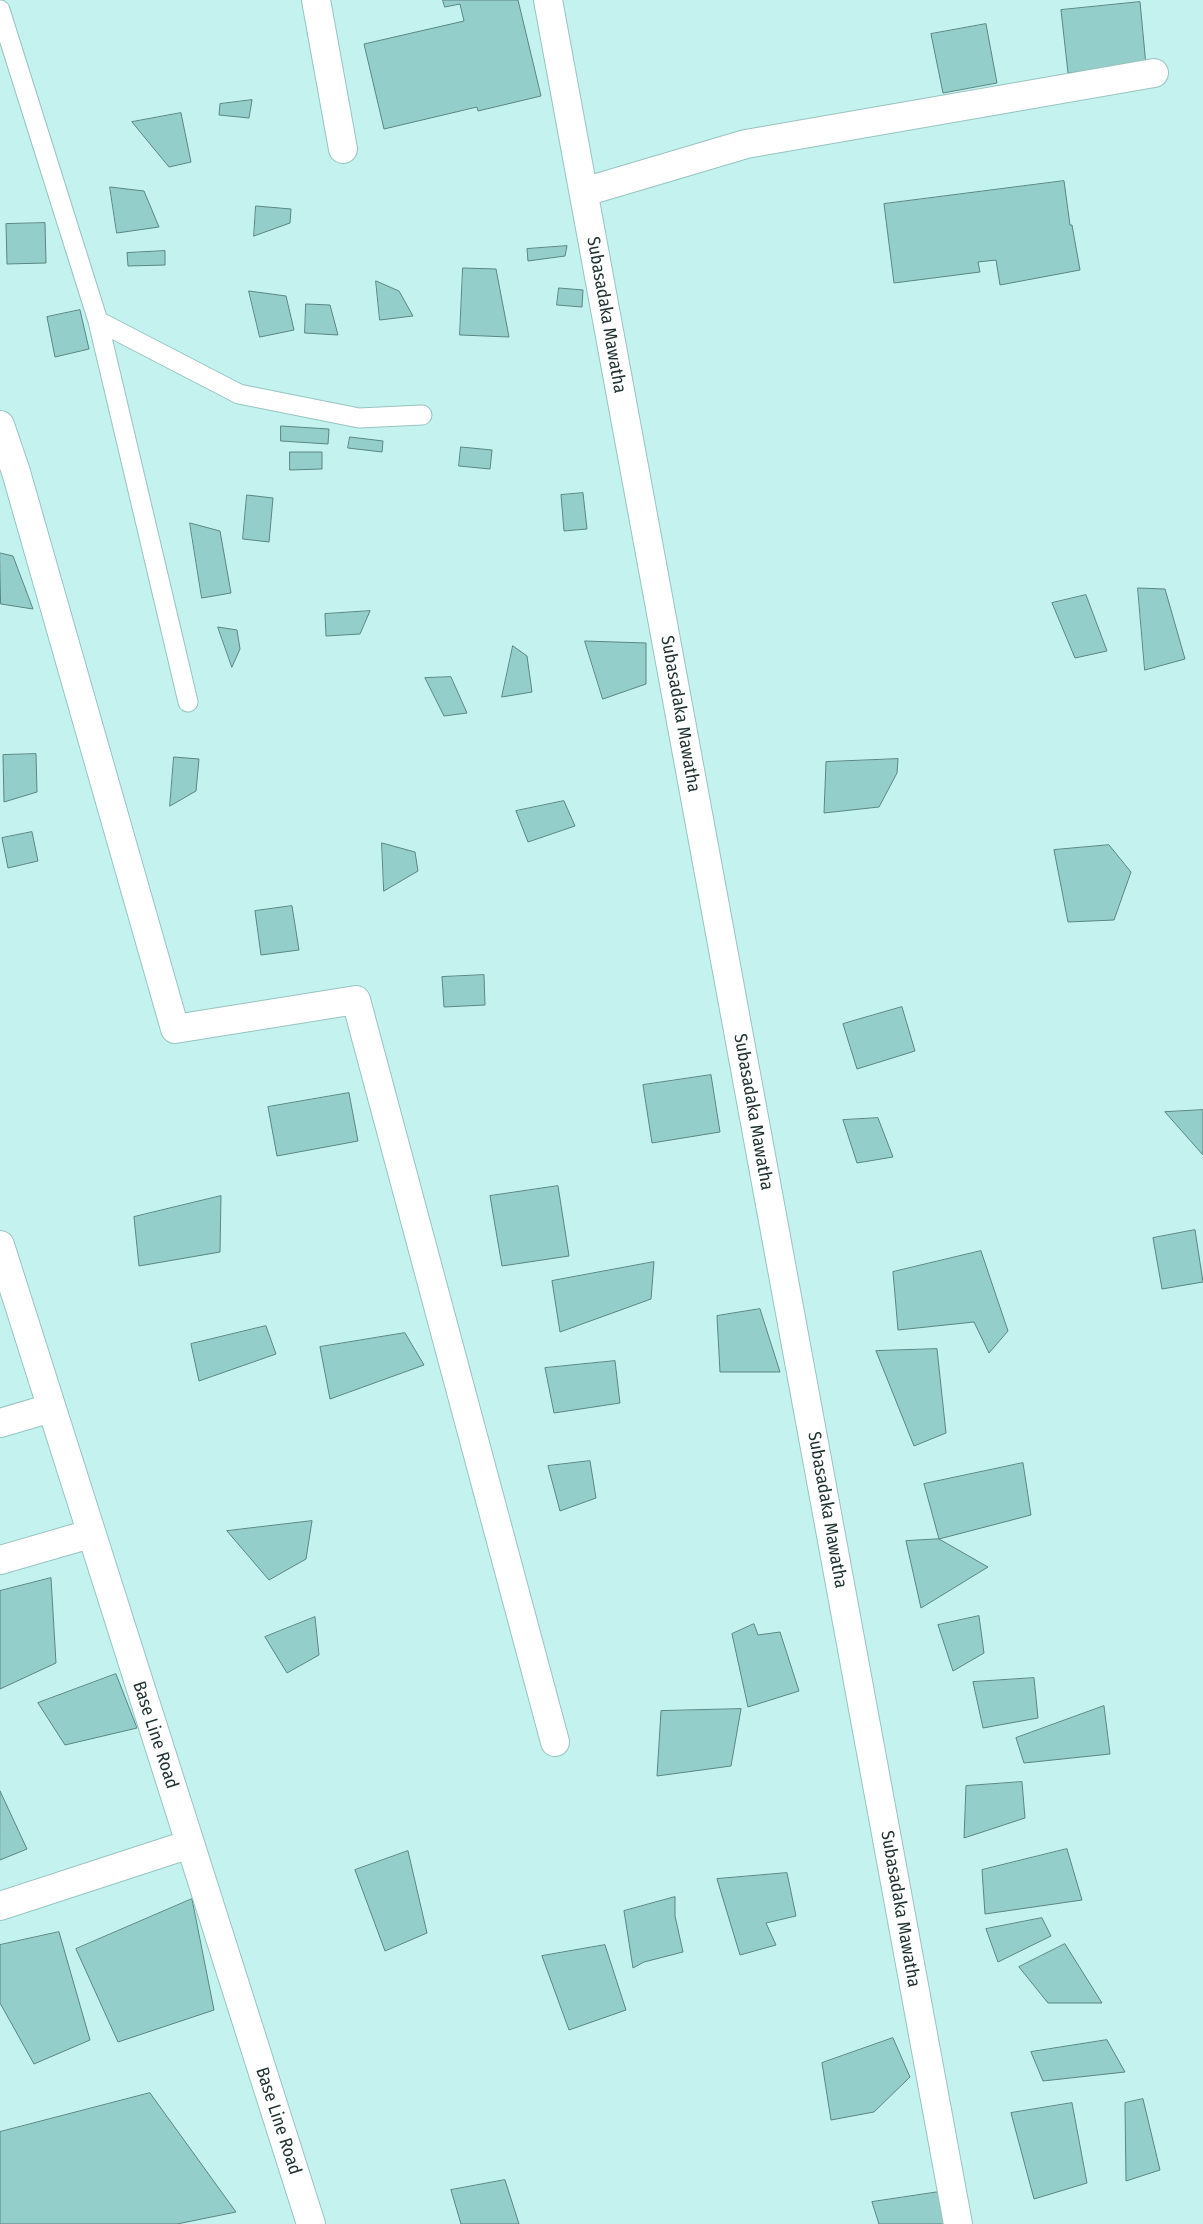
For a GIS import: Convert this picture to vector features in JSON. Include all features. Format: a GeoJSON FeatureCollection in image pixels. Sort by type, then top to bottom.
{"type":"FeatureCollection","features":[{"type":"Feature","properties":{"kind":"street"},"geometry":{"type":"LineString","coordinates":[[316,0],[342,149]]}},
{"type":"Feature","properties":{"kind":"street","name":"Subasadaka Mawatha"},"geometry":{"type":"LineString","coordinates":[[548,0],[958,2224]]}},
{"type":"Feature","properties":{"kind":"street"},"geometry":{"type":"LineString","coordinates":[[584,192],[746,144],[1154,73]]}},
{"type":"Feature","properties":{"kind":"street"},"geometry":{"type":"LineString","coordinates":[[0,425],[19,481],[175,1029],[356,1000],[555,1742]]}},
{"type":"Feature","properties":{"kind":"street","name":"Base Line Road"},"geometry":{"type":"LineString","coordinates":[[3,1262],[311,2224]]}},
{"type":"Feature","properties":{"kind":"street"},"geometry":{"type":"LineString","coordinates":[[0,1423],[51,1408]]}},
{"type":"Feature","properties":{"kind":"street"},"geometry":{"type":"LineString","coordinates":[[0,1560],[90,1534]]}},
{"type":"Feature","properties":{"kind":"street"},"geometry":{"type":"LineString","coordinates":[[0,1906],[190,1844]]}},
{"type":"Feature","properties":{"kind":"lane"},"geometry":{"type":"LineString","coordinates":[[0,10],[98,321],[188,702]]}},
{"type":"Feature","properties":{"kind":"lane"},"geometry":{"type":"LineString","coordinates":[[98,321],[239,394],[359,418],[422,415]]}},
{"type":"Feature","properties":{"kind":"building"},"geometry":{"type":"Polygon","coordinates":[[[443,0],[518,0],[541,96],[478,111],[477,107],[384,129],[364,44],[464,21],[460,4],[445,7],[443,0]]]}},
{"type":"Feature","properties":{"kind":"building"},"geometry":{"type":"Polygon","coordinates":[[[1140,2],[1146,65],[1068,73],[1061,10],[1140,2]]]}},
{"type":"Feature","properties":{"kind":"building"},"geometry":{"type":"Polygon","coordinates":[[[986,24],[997,83],[943,93],[931,34],[986,24]]]}},
{"type":"Feature","properties":{"kind":"building"},"geometry":{"type":"Polygon","coordinates":[[[252,100],[249,118],[219,115],[220,104],[252,100]]]}},
{"type":"Feature","properties":{"kind":"building"},"geometry":{"type":"Polygon","coordinates":[[[181,113],[191,162],[169,167],[132,122],[181,113]]]}},
{"type":"Feature","properties":{"kind":"building"},"geometry":{"type":"Polygon","coordinates":[[[1064,181],[1070,225],[1072,225],[1080,270],[1000,285],[996,260],[978,262],[980,272],[894,283],[884,204],[1064,181]]]}},
{"type":"Feature","properties":{"kind":"building"},"geometry":{"type":"Polygon","coordinates":[[[110,187],[144,191],[159,227],[117,233],[110,187]]]}},
{"type":"Feature","properties":{"kind":"building"},"geometry":{"type":"Polygon","coordinates":[[[256,206],[291,209],[290,223],[254,236],[256,206]]]}},
{"type":"Feature","properties":{"kind":"building"},"geometry":{"type":"Polygon","coordinates":[[[45,223],[46,263],[7,264],[6,224],[45,223]]]}},
{"type":"Feature","properties":{"kind":"building"},"geometry":{"type":"Polygon","coordinates":[[[567,246],[565,256],[528,261],[527,249],[567,246]]]}},
{"type":"Feature","properties":{"kind":"building"},"geometry":{"type":"Polygon","coordinates":[[[165,251],[165,265],[128,266],[127,253],[165,251]]]}},
{"type":"Feature","properties":{"kind":"building"},"geometry":{"type":"Polygon","coordinates":[[[463,268],[496,269],[509,337],[460,335],[463,268]]]}},
{"type":"Feature","properties":{"kind":"building"},"geometry":{"type":"Polygon","coordinates":[[[376,281],[399,291],[413,316],[380,320],[376,281]]]}},
{"type":"Feature","properties":{"kind":"building"},"geometry":{"type":"Polygon","coordinates":[[[559,288],[583,290],[582,307],[557,305],[559,288]]]}},
{"type":"Feature","properties":{"kind":"building"},"geometry":{"type":"Polygon","coordinates":[[[249,291],[286,296],[294,330],[260,337],[249,291]]]}},
{"type":"Feature","properties":{"kind":"building"},"geometry":{"type":"Polygon","coordinates":[[[306,304],[330,305],[338,335],[305,333],[306,304]]]}},
{"type":"Feature","properties":{"kind":"building"},"geometry":{"type":"Polygon","coordinates":[[[80,310],[89,349],[55,357],[47,317],[80,310]]]}},
{"type":"Feature","properties":{"kind":"building"},"geometry":{"type":"Polygon","coordinates":[[[281,426],[329,429],[328,444],[281,441],[281,426]]]}},
{"type":"Feature","properties":{"kind":"building"},"geometry":{"type":"Polygon","coordinates":[[[350,437],[383,441],[382,452],[348,448],[350,437]]]}},
{"type":"Feature","properties":{"kind":"building"},"geometry":{"type":"Polygon","coordinates":[[[461,447],[492,450],[490,469],[459,466],[461,447]]]}},
{"type":"Feature","properties":{"kind":"building"},"geometry":{"type":"Polygon","coordinates":[[[290,452],[322,452],[322,469],[290,470],[290,452]]]}},
{"type":"Feature","properties":{"kind":"building"},"geometry":{"type":"Polygon","coordinates":[[[583,493],[587,529],[564,531],[561,495],[583,493]]]}},
{"type":"Feature","properties":{"kind":"building"},"geometry":{"type":"Polygon","coordinates":[[[247,495],[273,498],[269,542],[243,539],[247,495]]]}},
{"type":"Feature","properties":{"kind":"building"},"geometry":{"type":"Polygon","coordinates":[[[190,523],[220,531],[231,593],[202,598],[190,523]]]}},
{"type":"Feature","properties":{"kind":"building"},"geometry":{"type":"Polygon","coordinates":[[[0,553],[13,556],[33,609],[1,604],[0,553]]]}},
{"type":"Feature","properties":{"kind":"building"},"geometry":{"type":"Polygon","coordinates":[[[1138,588],[1165,589],[1185,659],[1145,670],[1138,588]]]}},
{"type":"Feature","properties":{"kind":"building"},"geometry":{"type":"Polygon","coordinates":[[[1086,595],[1107,651],[1075,658],[1052,603],[1086,595]]]}},
{"type":"Feature","properties":{"kind":"building"},"geometry":{"type":"Polygon","coordinates":[[[370,611],[360,634],[326,636],[325,614],[370,611]]]}},
{"type":"Feature","properties":{"kind":"building"},"geometry":{"type":"Polygon","coordinates":[[[218,627],[237,630],[240,649],[232,667],[218,627]]]}},
{"type":"Feature","properties":{"kind":"building"},"geometry":{"type":"Polygon","coordinates":[[[585,641],[646,643],[646,684],[603,699],[585,641]]]}},
{"type":"Feature","properties":{"kind":"building"},"geometry":{"type":"Polygon","coordinates":[[[513,646],[527,656],[532,692],[502,697],[513,646]]]}},
{"type":"Feature","properties":{"kind":"building"},"geometry":{"type":"Polygon","coordinates":[[[451,677],[467,713],[444,716],[425,678],[451,677]]]}},
{"type":"Feature","properties":{"kind":"building"},"geometry":{"type":"Polygon","coordinates":[[[36,754],[37,792],[4,802],[3,755],[36,754]]]}},
{"type":"Feature","properties":{"kind":"building"},"geometry":{"type":"Polygon","coordinates":[[[174,757],[199,759],[196,791],[170,806],[174,757]]]}},
{"type":"Feature","properties":{"kind":"building"},"geometry":{"type":"Polygon","coordinates":[[[898,759],[897,773],[879,807],[824,813],[826,762],[898,759]]]}},
{"type":"Feature","properties":{"kind":"building"},"geometry":{"type":"Polygon","coordinates":[[[564,801],[575,826],[528,842],[516,811],[564,801]]]}},
{"type":"Feature","properties":{"kind":"building"},"geometry":{"type":"Polygon","coordinates":[[[32,832],[38,861],[8,868],[2,838],[32,832]]]}},
{"type":"Feature","properties":{"kind":"building"},"geometry":{"type":"Polygon","coordinates":[[[382,843],[415,852],[418,871],[384,891],[382,843]]]}},
{"type":"Feature","properties":{"kind":"building"},"geometry":{"type":"Polygon","coordinates":[[[1109,845],[1131,872],[1114,920],[1068,922],[1054,850],[1109,845]]]}},
{"type":"Feature","properties":{"kind":"building"},"geometry":{"type":"Polygon","coordinates":[[[292,906],[299,950],[261,955],[255,911],[292,906]]]}},
{"type":"Feature","properties":{"kind":"building"},"geometry":{"type":"Polygon","coordinates":[[[484,975],[485,1005],[444,1007],[442,977],[484,975]]]}},
{"type":"Feature","properties":{"kind":"building"},"geometry":{"type":"Polygon","coordinates":[[[902,1007],[915,1051],[857,1069],[843,1024],[902,1007]]]}},
{"type":"Feature","properties":{"kind":"building"},"geometry":{"type":"Polygon","coordinates":[[[711,1075],[720,1132],[652,1143],[643,1085],[711,1075]]]}},
{"type":"Feature","properties":{"kind":"building"},"geometry":{"type":"Polygon","coordinates":[[[349,1093],[358,1141],[277,1156],[268,1107],[349,1093]]]}},
{"type":"Feature","properties":{"kind":"building"},"geometry":{"type":"Polygon","coordinates":[[[1203,1110],[1203,1155],[1165,1112],[1203,1110]]]}},
{"type":"Feature","properties":{"kind":"building"},"geometry":{"type":"Polygon","coordinates":[[[878,1118],[893,1157],[857,1163],[843,1120],[878,1118]]]}},
{"type":"Feature","properties":{"kind":"building"},"geometry":{"type":"Polygon","coordinates":[[[558,1186],[569,1256],[502,1266],[490,1196],[558,1186]]]}},
{"type":"Feature","properties":{"kind":"building"},"geometry":{"type":"Polygon","coordinates":[[[221,1196],[220,1252],[139,1266],[134,1217],[221,1196]]]}},
{"type":"Feature","properties":{"kind":"building"},"geometry":{"type":"Polygon","coordinates":[[[1195,1230],[1203,1282],[1162,1289],[1153,1238],[1195,1230]]]}},
{"type":"Feature","properties":{"kind":"building"},"geometry":{"type":"Polygon","coordinates":[[[981,1251],[1008,1331],[989,1353],[974,1322],[898,1330],[893,1272],[981,1251]]]}},
{"type":"Feature","properties":{"kind":"building"},"geometry":{"type":"Polygon","coordinates":[[[654,1262],[651,1299],[560,1332],[552,1281],[654,1262]]]}},
{"type":"Feature","properties":{"kind":"building"},"geometry":{"type":"Polygon","coordinates":[[[760,1309],[780,1372],[720,1372],[717,1316],[760,1309]]]}},
{"type":"Feature","properties":{"kind":"building"},"geometry":{"type":"Polygon","coordinates":[[[266,1326],[276,1354],[199,1381],[191,1344],[266,1326]]]}},
{"type":"Feature","properties":{"kind":"building"},"geometry":{"type":"Polygon","coordinates":[[[405,1333],[424,1365],[330,1399],[320,1347],[405,1333]]]}},
{"type":"Feature","properties":{"kind":"building"},"geometry":{"type":"Polygon","coordinates":[[[937,1349],[946,1433],[914,1446],[876,1351],[937,1349]]]}},
{"type":"Feature","properties":{"kind":"building"},"geometry":{"type":"Polygon","coordinates":[[[615,1361],[620,1403],[554,1413],[545,1368],[615,1361]]]}},
{"type":"Feature","properties":{"kind":"building"},"geometry":{"type":"Polygon","coordinates":[[[590,1461],[596,1498],[560,1511],[548,1466],[590,1461]]]}},
{"type":"Feature","properties":{"kind":"building"},"geometry":{"type":"Polygon","coordinates":[[[1023,1463],[1031,1515],[939,1539],[924,1484],[1023,1463]]]}},
{"type":"Feature","properties":{"kind":"building"},"geometry":{"type":"Polygon","coordinates":[[[312,1521],[306,1559],[269,1580],[227,1531],[312,1521]]]}},
{"type":"Feature","properties":{"kind":"building"},"geometry":{"type":"Polygon","coordinates":[[[939,1539],[988,1567],[921,1608],[906,1541],[939,1539]]]}},
{"type":"Feature","properties":{"kind":"building"},"geometry":{"type":"Polygon","coordinates":[[[51,1578],[56,1663],[0,1689],[0,1591],[51,1578]]]}},
{"type":"Feature","properties":{"kind":"building"},"geometry":{"type":"Polygon","coordinates":[[[979,1616],[984,1653],[953,1671],[938,1625],[979,1616]]]}},
{"type":"Feature","properties":{"kind":"building"},"geometry":{"type":"Polygon","coordinates":[[[315,1617],[319,1655],[287,1673],[265,1637],[315,1617]]]}},
{"type":"Feature","properties":{"kind":"building"},"geometry":{"type":"Polygon","coordinates":[[[754,1624],[758,1635],[780,1632],[799,1691],[748,1707],[732,1634],[754,1624]]]}},
{"type":"Feature","properties":{"kind":"building"},"geometry":{"type":"Polygon","coordinates":[[[116,1674],[137,1728],[65,1745],[38,1703],[116,1674]]]}},
{"type":"Feature","properties":{"kind":"building"},"geometry":{"type":"Polygon","coordinates":[[[1034,1678],[1038,1718],[983,1728],[973,1682],[1034,1678]]]}},
{"type":"Feature","properties":{"kind":"building"},"geometry":{"type":"Polygon","coordinates":[[[1104,1706],[1110,1754],[1024,1763],[1016,1738],[1104,1706]]]}},
{"type":"Feature","properties":{"kind":"building"},"geometry":{"type":"Polygon","coordinates":[[[741,1709],[731,1766],[657,1776],[661,1711],[741,1709]]]}},
{"type":"Feature","properties":{"kind":"building"},"geometry":{"type":"Polygon","coordinates":[[[1022,1782],[1025,1818],[964,1838],[966,1786],[1022,1782]]]}},
{"type":"Feature","properties":{"kind":"building"},"geometry":{"type":"Polygon","coordinates":[[[0,1791],[27,1849],[0,1860],[0,1791]]]}},
{"type":"Feature","properties":{"kind":"building"},"geometry":{"type":"Polygon","coordinates":[[[1067,1849],[1082,1900],[985,1914],[982,1870],[1067,1849]]]}},
{"type":"Feature","properties":{"kind":"building"},"geometry":{"type":"Polygon","coordinates":[[[408,1851],[427,1933],[385,1951],[355,1870],[408,1851]]]}},
{"type":"Feature","properties":{"kind":"building"},"geometry":{"type":"Polygon","coordinates":[[[787,1873],[796,1916],[766,1923],[776,1945],[740,1955],[717,1879],[787,1873]]]}},
{"type":"Feature","properties":{"kind":"building"},"geometry":{"type":"Polygon","coordinates":[[[675,1897],[675,1916],[683,1952],[644,1962],[633,1968],[624,1911],[675,1897]]]}},
{"type":"Feature","properties":{"kind":"building"},"geometry":{"type":"Polygon","coordinates":[[[192,1899],[214,2010],[118,2042],[76,1949],[192,1899]]]}},
{"type":"Feature","properties":{"kind":"building"},"geometry":{"type":"Polygon","coordinates":[[[1042,1918],[1051,1936],[998,1962],[986,1929],[1042,1918]]]}},
{"type":"Feature","properties":{"kind":"building"},"geometry":{"type":"Polygon","coordinates":[[[59,1932],[90,2040],[34,2064],[0,2003],[0,1945],[59,1932]]]}},
{"type":"Feature","properties":{"kind":"building"},"geometry":{"type":"Polygon","coordinates":[[[1065,1944],[1102,2003],[1048,2003],[1019,1967],[1065,1944]]]}},
{"type":"Feature","properties":{"kind":"building"},"geometry":{"type":"Polygon","coordinates":[[[605,1945],[626,2010],[569,2030],[542,1956],[605,1945]]]}},
{"type":"Feature","properties":{"kind":"building"},"geometry":{"type":"Polygon","coordinates":[[[893,2038],[910,2077],[874,2112],[831,2120],[822,2063],[893,2038]]]}},
{"type":"Feature","properties":{"kind":"building"},"geometry":{"type":"Polygon","coordinates":[[[1107,2040],[1125,2072],[1043,2081],[1031,2052],[1107,2040]]]}},
{"type":"Feature","properties":{"kind":"building"},"geometry":{"type":"Polygon","coordinates":[[[150,2093],[236,2212],[177,2224],[0,2224],[0,2132],[150,2093]]]}},
{"type":"Feature","properties":{"kind":"building"},"geometry":{"type":"Polygon","coordinates":[[[1143,2099],[1160,2170],[1126,2181],[1125,2103],[1143,2099]]]}},
{"type":"Feature","properties":{"kind":"building"},"geometry":{"type":"Polygon","coordinates":[[[1072,2103],[1087,2183],[1034,2199],[1011,2113],[1072,2103]]]}},
{"type":"Feature","properties":{"kind":"building"},"geometry":{"type":"Polygon","coordinates":[[[505,2180],[519,2224],[461,2224],[451,2190],[505,2180]]]}},
{"type":"Feature","properties":{"kind":"building"},"geometry":{"type":"Polygon","coordinates":[[[939,2192],[944,2224],[879,2224],[872,2202],[939,2192]]]}}]}
